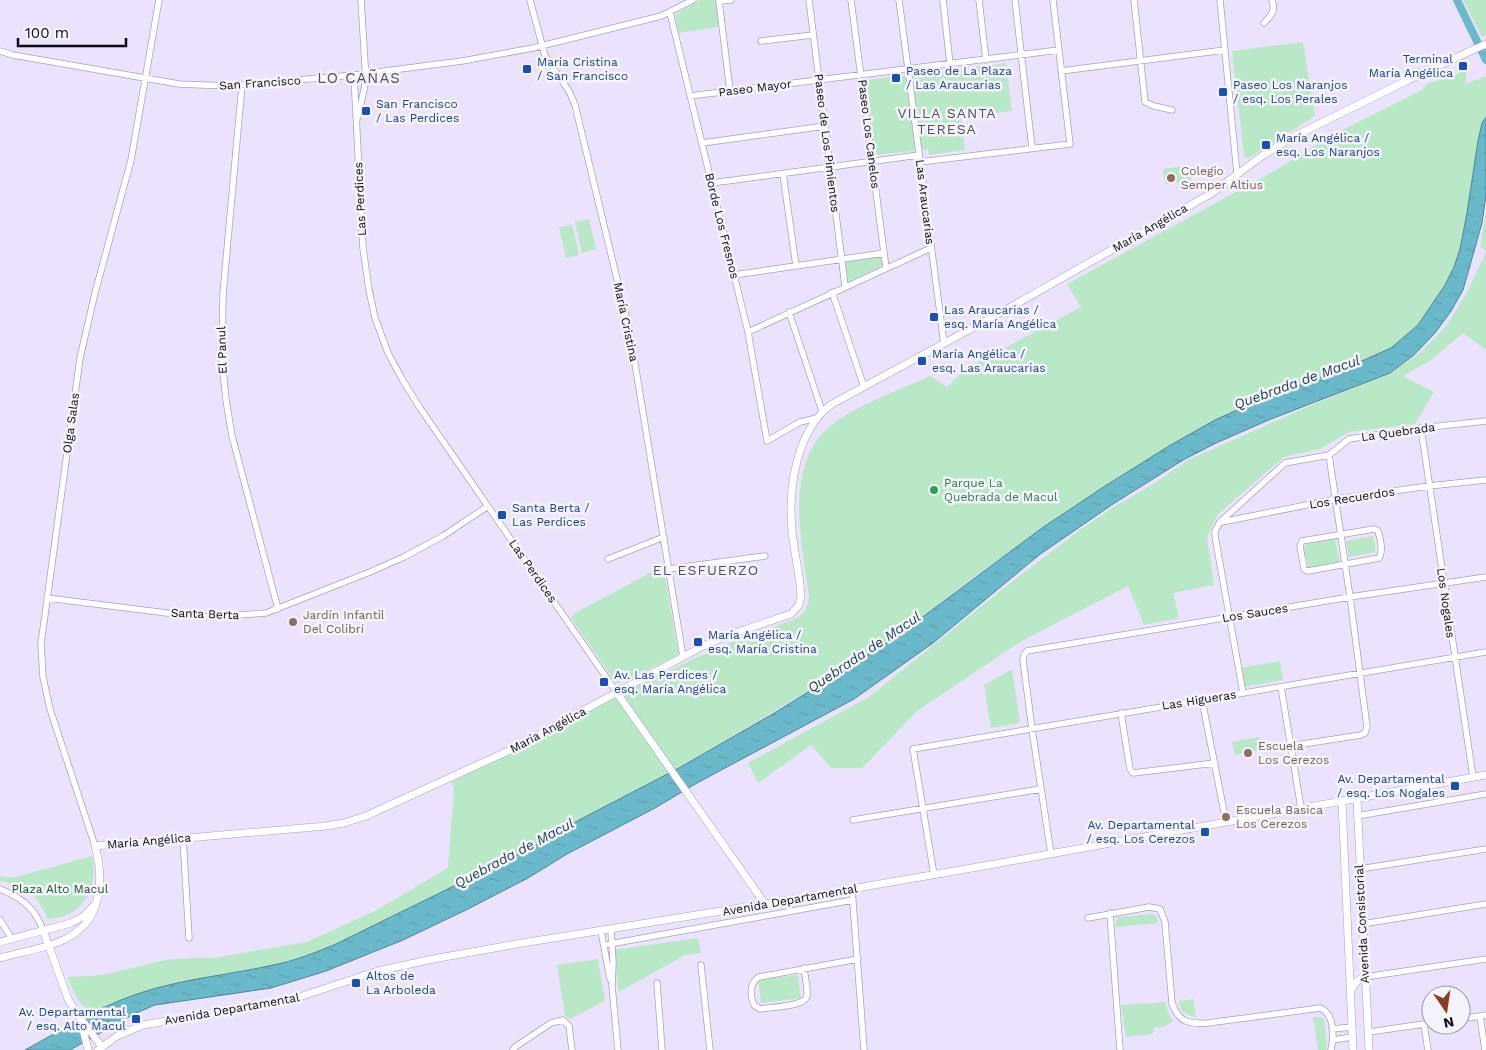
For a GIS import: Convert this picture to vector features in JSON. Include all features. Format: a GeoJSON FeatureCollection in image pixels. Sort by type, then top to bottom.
{"type":"FeatureCollection","features":[{"type":"Feature","properties":{"kind":"street","name":"Olga Salas"},"geometry":{"type":"LineString","coordinates":[[95,846],[56,730],[43,677],[41,644],[80,358],[131,160],[159,0]]}},
{"type":"Feature","properties":{"kind":"street","name":"Las Perdices"},"geometry":{"type":"LineString","coordinates":[[356,123],[366,80],[361,0]]}},
{"type":"Feature","properties":{"kind":"street","name":"María Cristina"},"geometry":{"type":"LineString","coordinates":[[530,0],[545,56],[569,91],[575,105],[630,333],[683,657]]}},
{"type":"Feature","properties":{"kind":"street","name":"San Francisco"},"geometry":{"type":"LineString","coordinates":[[0,51],[12,55],[196,86],[242,85],[365,74],[462,61],[542,47],[670,13],[693,0]]}},
{"type":"Feature","properties":{"kind":"street"},"geometry":{"type":"LineString","coordinates":[[730,91],[718,2],[731,0]]}},
{"type":"Feature","properties":{"kind":"street","name":"Paseo de Los Pimientos"},"geometry":{"type":"LineString","coordinates":[[809,0],[845,286]]}},
{"type":"Feature","properties":{"kind":"street","name":"Paseo Los Canelos"},"geometry":{"type":"LineString","coordinates":[[851,0],[886,268]]}},
{"type":"Feature","properties":{"kind":"street","name":"Las Araucarias"},"geometry":{"type":"LineString","coordinates":[[899,0],[944,344]]}},
{"type":"Feature","properties":{"kind":"street"},"geometry":{"type":"LineString","coordinates":[[943,0],[950,64]]}},
{"type":"Feature","properties":{"kind":"street"},"geometry":{"type":"LineString","coordinates":[[979,0],[986,60]]}},
{"type":"Feature","properties":{"kind":"street"},"geometry":{"type":"LineString","coordinates":[[1015,0],[1032,148]]}},
{"type":"Feature","properties":{"kind":"street"},"geometry":{"type":"LineString","coordinates":[[712,183],[872,161],[1070,144],[1053,0]]}},
{"type":"Feature","properties":{"kind":"street"},"geometry":{"type":"LineString","coordinates":[[1134,0],[1145,102],[1172,110]]}},
{"type":"Feature","properties":{"kind":"street"},"geometry":{"type":"LineString","coordinates":[[1220,0],[1237,174]]}},
{"type":"Feature","properties":{"kind":"street"},"geometry":{"type":"LineString","coordinates":[[1264,23],[1273,14],[1274,5],[1272,0]]}},
{"type":"Feature","properties":{"kind":"street","name":"Borde Los Fresnos"},"geometry":{"type":"LineString","coordinates":[[670,13],[748,332],[767,441]]}},
{"type":"Feature","properties":{"kind":"street"},"geometry":{"type":"LineString","coordinates":[[761,41],[813,35]]}},
{"type":"Feature","properties":{"kind":"street","name":"María Angélica"},"geometry":{"type":"LineString","coordinates":[[767,441],[800,422],[820,414],[832,404],[944,344],[1212,193],[1293,137],[1486,44]]}},
{"type":"Feature","properties":{"kind":"street","name":"Paseo Mayor"},"geometry":{"type":"LineString","coordinates":[[690,96],[1059,50]]}},
{"type":"Feature","properties":{"kind":"street"},"geometry":{"type":"LineString","coordinates":[[1061,71],[1225,50]]}},
{"type":"Feature","properties":{"kind":"street","name":"Las Perdices"},"geometry":{"type":"LineString","coordinates":[[354,75],[364,260],[370,298],[379,329],[394,365],[411,394],[488,506],[765,904]]}},
{"type":"Feature","properties":{"kind":"street","name":"El Panul"},"geometry":{"type":"LineString","coordinates":[[242,85],[223,294],[222,360],[232,436],[278,609]]}},
{"type":"Feature","properties":{"kind":"street"},"geometry":{"type":"LineString","coordinates":[[702,144],[825,126]]}},
{"type":"Feature","properties":{"kind":"street"},"geometry":{"type":"LineString","coordinates":[[784,174],[796,266]]}},
{"type":"Feature","properties":{"kind":"street"},"geometry":{"type":"LineString","coordinates":[[748,332],[931,248]]}},
{"type":"Feature","properties":{"kind":"street"},"geometry":{"type":"LineString","coordinates":[[734,275],[884,253]]}},
{"type":"Feature","properties":{"kind":"street"},"geometry":{"type":"LineString","coordinates":[[832,292],[864,388]]}},
{"type":"Feature","properties":{"kind":"street"},"geometry":{"type":"LineString","coordinates":[[789,312],[820,414]]}},
{"type":"Feature","properties":{"kind":"street","name":"María Angélica"},"geometry":{"type":"LineString","coordinates":[[95,846],[326,826],[355,820],[506,752],[721,638],[787,616],[799,605],[801,591],[792,532],[792,496],[799,457],[806,438],[820,414]]}},
{"type":"Feature","properties":{"kind":"street","name":"La Quebrada"},"geometry":{"type":"LineString","coordinates":[[1220,522],[1285,463],[1329,455],[1349,439],[1421,428],[1486,421]]}},
{"type":"Feature","properties":{"kind":"street","name":"Los Nogales"},"geometry":{"type":"LineString","coordinates":[[1421,428],[1473,777]]}},
{"type":"Feature","properties":{"kind":"street"},"geometry":{"type":"LineString","coordinates":[[1290,746],[1361,735],[1365,733],[1368,727],[1329,455]]}},
{"type":"Feature","properties":{"kind":"street","name":"Los Recuerdos"},"geometry":{"type":"LineString","coordinates":[[1220,522],[1336,499],[1486,480]]}},
{"type":"Feature","properties":{"kind":"street","name":"Santa Berta"},"geometry":{"type":"LineString","coordinates":[[47,598],[211,617],[258,614],[278,609],[404,557],[443,536],[488,506]]}},
{"type":"Feature","properties":{"kind":"street"},"geometry":{"type":"LineString","coordinates":[[1220,522],[1215,531],[1215,536],[1242,693]]}},
{"type":"Feature","properties":{"kind":"street"},"geometry":{"type":"LineString","coordinates":[[1377,530],[1379,533],[1380,557],[1345,564],[1306,571],[1303,568],[1301,543],[1340,534],[1377,530]]}},
{"type":"Feature","properties":{"kind":"street"},"geometry":{"type":"LineString","coordinates":[[608,559],[664,537]]}},
{"type":"Feature","properties":{"kind":"street"},"geometry":{"type":"LineString","coordinates":[[669,569],[765,556]]}},
{"type":"Feature","properties":{"kind":"street","name":"Los Sauces"},"geometry":{"type":"LineString","coordinates":[[1032,729],[1023,660],[1025,653],[1030,650],[1350,597],[1486,577]]}},
{"type":"Feature","properties":{"kind":"street","name":"Las Higueras"},"geometry":{"type":"LineString","coordinates":[[923,810],[913,749],[1486,652]]}},
{"type":"Feature","properties":{"kind":"street"},"geometry":{"type":"LineString","coordinates":[[1281,686],[1301,808]]}},
{"type":"Feature","properties":{"kind":"street"},"geometry":{"type":"LineString","coordinates":[[1202,700],[1226,822]]}},
{"type":"Feature","properties":{"kind":"street"},"geometry":{"type":"LineString","coordinates":[[1121,713],[1131,772],[1215,763]]}},
{"type":"Feature","properties":{"kind":"street"},"geometry":{"type":"LineString","coordinates":[[1032,729],[1051,854]]}},
{"type":"Feature","properties":{"kind":"street","name":"Avenida Departamental"},"geometry":{"type":"LineString","coordinates":[[100,1048],[117,1036],[143,1025],[290,1000],[394,967],[516,944],[934,875],[1486,775]]}},
{"type":"Feature","properties":{"kind":"street"},"geometry":{"type":"LineString","coordinates":[[853,820],[923,810],[1041,789]]}},
{"type":"Feature","properties":{"kind":"street"},"geometry":{"type":"LineString","coordinates":[[1357,816],[1486,794]]}},
{"type":"Feature","properties":{"kind":"street","name":"Avenida Consistorial"},"geometry":{"type":"LineString","coordinates":[[1357,798],[1369,1050]]}},
{"type":"Feature","properties":{"kind":"street","name":"Avenida Consistorial"},"geometry":{"type":"LineString","coordinates":[[1342,801],[1353,1050]]}},
{"type":"Feature","properties":{"kind":"street"},"geometry":{"type":"LineString","coordinates":[[923,810],[934,875]]}},
{"type":"Feature","properties":{"kind":"street"},"geometry":{"type":"LineString","coordinates":[[1344,835],[1349,832],[1358,834]]}},
{"type":"Feature","properties":{"kind":"street"},"geometry":{"type":"LineString","coordinates":[[182,838],[189,938]]}},
{"type":"Feature","properties":{"kind":"street"},"geometry":{"type":"LineString","coordinates":[[0,958],[69,938],[80,931],[92,917],[97,901],[100,878],[95,846]]}},
{"type":"Feature","properties":{"kind":"street"},"geometry":{"type":"LineString","coordinates":[[1360,870],[1486,849]]}},
{"type":"Feature","properties":{"kind":"street"},"geometry":{"type":"LineString","coordinates":[[0,889],[20,898],[35,913],[43,930],[63,988],[79,1017],[96,1038],[100,1048]]}},
{"type":"Feature","properties":{"kind":"street"},"geometry":{"type":"LineString","coordinates":[[852,889],[864,1050],[859,1050]]}},
{"type":"Feature","properties":{"kind":"street","name":"Avenida Departamental"},"geometry":{"type":"LineString","coordinates":[[604,945],[853,900]]}},
{"type":"Feature","properties":{"kind":"street"},"geometry":{"type":"LineString","coordinates":[[0,942],[64,925],[78,919],[89,911],[97,901]]}},
{"type":"Feature","properties":{"kind":"street"},"geometry":{"type":"LineString","coordinates":[[1362,924],[1486,904]]}},
{"type":"Feature","properties":{"kind":"street"},"geometry":{"type":"LineString","coordinates":[[1088,918],[1149,907],[1155,907],[1162,913],[1172,1003],[1175,1011],[1184,1021],[1208,1023],[1320,1008],[1329,1014],[1333,1040],[1331,1050]]}},
{"type":"Feature","properties":{"kind":"street"},"geometry":{"type":"LineString","coordinates":[[1110,914],[1120,1050]]}},
{"type":"Feature","properties":{"kind":"street"},"geometry":{"type":"LineString","coordinates":[[0,920],[12,939]]}},
{"type":"Feature","properties":{"kind":"street"},"geometry":{"type":"LineString","coordinates":[[610,930],[612,986],[618,1050]]}},
{"type":"Feature","properties":{"kind":"street"},"geometry":{"type":"LineString","coordinates":[[601,931],[612,986]]}},
{"type":"Feature","properties":{"kind":"street"},"geometry":{"type":"LineString","coordinates":[[1350,992],[1357,981],[1365,977],[1486,959]]}},
{"type":"Feature","properties":{"kind":"street"},"geometry":{"type":"LineString","coordinates":[[804,968],[807,994],[806,999],[801,1004],[760,1008],[756,1007],[753,1003],[752,984],[759,977],[804,968],[858,960]]}},
{"type":"Feature","properties":{"kind":"street"},"geometry":{"type":"LineString","coordinates":[[701,965],[710,1050]]}},
{"type":"Feature","properties":{"kind":"street"},"geometry":{"type":"LineString","coordinates":[[657,983],[662,1050]]}},
{"type":"Feature","properties":{"kind":"street"},"geometry":{"type":"LineString","coordinates":[[1483,1015],[1485,1050]]}},
{"type":"Feature","properties":{"kind":"street"},"geometry":{"type":"LineString","coordinates":[[79,1017],[88,1050]]}},
{"type":"Feature","properties":{"kind":"street"},"geometry":{"type":"LineString","coordinates":[[513,1050],[551,1023],[563,1020],[569,1026],[572,1050]]}},
{"type":"Feature","properties":{"kind":"street"},"geometry":{"type":"LineString","coordinates":[[1369,1032],[1421,1024]]}},
{"type":"Feature","properties":{"kind":"street"},"geometry":{"type":"LineString","coordinates":[[1332,1029],[1352,1028]]}},
{"type":"Feature","properties":{"kind":"street"},"geometry":{"type":"LineString","coordinates":[[1426,1035],[1428,1050]]}},
{"type":"Feature","properties":{"kind":"street"},"geometry":{"type":"LineString","coordinates":[[1333,1040],[1352,1037]]}},
{"type":"Feature","properties":{"kind":"green space"},"geometry":{"type":"Polygon","coordinates":[[[700,0],[716,0],[719,27],[679,33],[675,15],[700,0]]]}},
{"type":"Feature","properties":{"kind":"green space"},"geometry":{"type":"Polygon","coordinates":[[[1463,0],[1486,0],[1486,35],[1482,37],[1463,0]]]}},
{"type":"Feature","properties":{"kind":"green space"},"geometry":{"type":"Polygon","coordinates":[[[1303,42],[1315,116],[1249,158],[1244,157],[1232,51],[1303,42]]]}},
{"type":"Feature","properties":{"kind":"green space"},"geometry":{"type":"Polygon","coordinates":[[[1006,63],[1012,111],[961,117],[965,150],[929,155],[928,149],[876,155],[867,80],[1006,63]]]}},
{"type":"Feature","properties":{"kind":"green space","name":"Parque La Quebrada de Macul"},"geometry":{"type":"Polygon","coordinates":[[[1466,69],[1466,84],[1486,76],[1486,117],[1482,123],[1478,141],[1460,249],[1445,285],[1418,325],[1391,348],[1311,380],[1169,446],[1074,506],[974,577],[893,639],[845,669],[679,768],[579,820],[533,847],[366,930],[304,957],[152,989],[90,1013],[78,1000],[67,977],[103,975],[165,960],[214,958],[307,942],[375,911],[448,868],[454,787],[451,782],[680,665],[733,641],[795,619],[803,613],[809,597],[800,529],[801,481],[807,460],[817,440],[833,424],[867,404],[930,376],[947,387],[966,369],[1081,307],[1067,284],[1278,169],[1328,137],[1422,90],[1428,83],[1450,78],[1466,69]]]}},
{"type":"Feature","properties":{"kind":"green space"},"geometry":{"type":"Polygon","coordinates":[[[1190,165],[1192,181],[1165,184],[1163,169],[1190,165]]]}},
{"type":"Feature","properties":{"kind":"green space"},"geometry":{"type":"Polygon","coordinates":[[[1486,212],[1486,251],[1480,247],[1486,212]]]}},
{"type":"Feature","properties":{"kind":"green space"},"geometry":{"type":"Polygon","coordinates":[[[589,219],[596,249],[582,253],[575,222],[589,219]]]}},
{"type":"Feature","properties":{"kind":"green space"},"geometry":{"type":"Polygon","coordinates":[[[572,225],[579,255],[566,258],[559,227],[572,225]]]}},
{"type":"Feature","properties":{"kind":"green space"},"geometry":{"type":"Polygon","coordinates":[[[1486,252],[1486,350],[1463,333],[1431,360],[1403,376],[1434,392],[1415,424],[1349,432],[1320,449],[1284,457],[1218,514],[1207,537],[1214,585],[1173,593],[1179,618],[1144,625],[1128,586],[1020,642],[917,711],[862,768],[831,768],[811,745],[758,783],[748,763],[869,697],[1004,588],[1077,532],[1112,508],[1155,483],[1188,460],[1314,404],[1391,373],[1421,352],[1447,325],[1467,292],[1486,252]]]}},
{"type":"Feature","properties":{"kind":"green space"},"geometry":{"type":"Polygon","coordinates":[[[883,255],[884,265],[849,282],[847,280],[844,261],[883,255]]]}},
{"type":"Feature","properties":{"kind":"green space"},"geometry":{"type":"Polygon","coordinates":[[[1373,536],[1376,552],[1349,557],[1346,541],[1373,536]]]}},
{"type":"Feature","properties":{"kind":"green space"},"geometry":{"type":"Polygon","coordinates":[[[1335,539],[1340,563],[1309,569],[1304,549],[1306,544],[1335,539]]]}},
{"type":"Feature","properties":{"kind":"green space"},"geometry":{"type":"Polygon","coordinates":[[[663,566],[678,652],[676,656],[623,682],[616,683],[571,618],[575,613],[663,566]]]}},
{"type":"Feature","properties":{"kind":"green space"},"geometry":{"type":"Polygon","coordinates":[[[1280,661],[1283,680],[1243,687],[1240,668],[1280,661]]]}},
{"type":"Feature","properties":{"kind":"green space"},"geometry":{"type":"Polygon","coordinates":[[[1012,669],[1020,723],[991,728],[984,685],[1012,669]]]}},
{"type":"Feature","properties":{"kind":"green space"},"geometry":{"type":"Polygon","coordinates":[[[1259,737],[1261,750],[1235,755],[1232,742],[1259,737]]]}},
{"type":"Feature","properties":{"kind":"green space","name":"Plaza Alto Macul"},"geometry":{"type":"Polygon","coordinates":[[[92,856],[94,874],[90,892],[80,906],[62,917],[48,919],[37,899],[29,890],[20,885],[0,881],[0,876],[9,878],[20,876],[92,856]]]}},
{"type":"Feature","properties":{"kind":"green space"},"geometry":{"type":"Polygon","coordinates":[[[1153,914],[1157,917],[1158,923],[1116,927],[1116,921],[1119,917],[1153,914]]]}},
{"type":"Feature","properties":{"kind":"green space"},"geometry":{"type":"Polygon","coordinates":[[[698,938],[701,953],[685,955],[619,992],[613,950],[698,938]]]}},
{"type":"Feature","properties":{"kind":"green space"},"geometry":{"type":"Polygon","coordinates":[[[598,959],[605,1001],[570,1019],[565,1016],[557,965],[598,959]]]}},
{"type":"Feature","properties":{"kind":"green space"},"geometry":{"type":"Polygon","coordinates":[[[798,975],[801,998],[761,1003],[758,980],[798,975]]]}},
{"type":"Feature","properties":{"kind":"green space"},"geometry":{"type":"Polygon","coordinates":[[[1193,999],[1196,1017],[1184,1013],[1179,1001],[1193,999]]]}},
{"type":"Feature","properties":{"kind":"green space"},"geometry":{"type":"Polygon","coordinates":[[[1165,1002],[1172,1022],[1163,1027],[1154,1027],[1153,1034],[1126,1037],[1121,1005],[1165,1002]]]}},
{"type":"Feature","properties":{"kind":"green space"},"geometry":{"type":"Polygon","coordinates":[[[1313,1017],[1324,1019],[1326,1050],[1318,1050],[1313,1017]]]}},
{"type":"Feature","properties":{"kind":"water"},"geometry":{"type":"Polygon","coordinates":[[[1486,117],[1486,195],[1482,223],[1463,290],[1435,333],[1414,355],[1390,373],[1271,419],[1183,460],[1113,504],[1039,555],[933,643],[854,699],[567,854],[528,878],[466,910],[403,940],[326,971],[271,988],[155,1005],[134,1014],[70,1050],[25,1050],[87,1016],[136,994],[183,982],[298,959],[322,950],[533,847],[579,820],[679,768],[776,712],[893,639],[1042,528],[1169,446],[1237,410],[1391,348],[1418,325],[1445,285],[1454,267],[1460,249],[1467,213],[1478,141],[1482,123],[1486,117]]]}},
{"type":"Feature","properties":{"kind":"waterway"},"geometry":{"type":"LineString","coordinates":[[1457,0],[1486,60]]}},
{"type":"Feature","properties":{"kind":"place","name":"Terminal María Angélica"},"geometry":{"type":"Point","coordinates":[1463,66]}},
{"type":"Feature","properties":{"kind":"place","name":"María Cristina / San Francisco"},"geometry":{"type":"Point","coordinates":[527,69]}},
{"type":"Feature","properties":{"kind":"place","name":"Paseo de La Plaza / Las Araucarias"},"geometry":{"type":"Point","coordinates":[896,78]}},
{"type":"Feature","properties":{"kind":"place","name":"Paseo Los Naranjos / esq. Los Perales"},"geometry":{"type":"Point","coordinates":[1223,92]}},
{"type":"Feature","properties":{"kind":"place","name":"San Francisco / Las Perdices"},"geometry":{"type":"Point","coordinates":[366,111]}},
{"type":"Feature","properties":{"kind":"place","name":"María Angélica / esq. Los Naranjos"},"geometry":{"type":"Point","coordinates":[1266,145]}},
{"type":"Feature","properties":{"kind":"place","name":"Colegio Semper Altius"},"geometry":{"type":"Point","coordinates":[1171,178]}},
{"type":"Feature","properties":{"kind":"place","name":"Las Araucarias / esq. María Angélica"},"geometry":{"type":"Point","coordinates":[934,317]}},
{"type":"Feature","properties":{"kind":"place","name":"María Angélica / esq. Las Araucarias"},"geometry":{"type":"Point","coordinates":[922,361]}},
{"type":"Feature","properties":{"kind":"place","name":"Parque La Quebrada de Macul"},"geometry":{"type":"Point","coordinates":[934,490]}},
{"type":"Feature","properties":{"kind":"place","name":"Santa Berta / Las Perdices"},"geometry":{"type":"Point","coordinates":[502,515]}},
{"type":"Feature","properties":{"kind":"place","name":"Jardín Infantil Del Colibrí"},"geometry":{"type":"Point","coordinates":[293,622]}},
{"type":"Feature","properties":{"kind":"place","name":"María Angélica / esq. María Cristina"},"geometry":{"type":"Point","coordinates":[698,642]}},
{"type":"Feature","properties":{"kind":"place","name":"Av. Las Perdices / esq. María Angélica"},"geometry":{"type":"Point","coordinates":[604,682]}},
{"type":"Feature","properties":{"kind":"place","name":"Escuela Los Cerezos"},"geometry":{"type":"Point","coordinates":[1248,753]}},
{"type":"Feature","properties":{"kind":"place","name":"Av. Departamental / esq. Los Nogales"},"geometry":{"type":"Point","coordinates":[1455,786]}},
{"type":"Feature","properties":{"kind":"place","name":"Escuela Basica Los Cerezos"},"geometry":{"type":"Point","coordinates":[1226,817]}},
{"type":"Feature","properties":{"kind":"place","name":"Av. Departamental / esq. Los Cerezos"},"geometry":{"type":"Point","coordinates":[1205,832]}},
{"type":"Feature","properties":{"kind":"place","name":"Altos de La Arboleda"},"geometry":{"type":"Point","coordinates":[356,983]}},
{"type":"Feature","properties":{"kind":"place","name":"Av. Departamental / esq. Alto Macul"},"geometry":{"type":"Point","coordinates":[136,1019]}},
{"type":"Feature","properties":{"kind":"district","name":"LO CAÑAS"},"geometry":{"type":"Point","coordinates":[359,78]}},
{"type":"Feature","properties":{"kind":"district","name":"VILLA SANTA TERESA"},"geometry":{"type":"Point","coordinates":[947,122]}},
{"type":"Feature","properties":{"kind":"district","name":"EL ESFUERZO"},"geometry":{"type":"Point","coordinates":[706,570]}},
{"type":"Feature","properties":{"kind":"water label","name":"Quebrada de Macul"},"geometry":{"type":"Point","coordinates":[1297,382]}},
{"type":"Feature","properties":{"kind":"water label","name":"Quebrada de Macul"},"geometry":{"type":"Point","coordinates":[864,652]}},
{"type":"Feature","properties":{"kind":"water label","name":"Quebrada de Macul"},"geometry":{"type":"Point","coordinates":[514,853]}}]}
